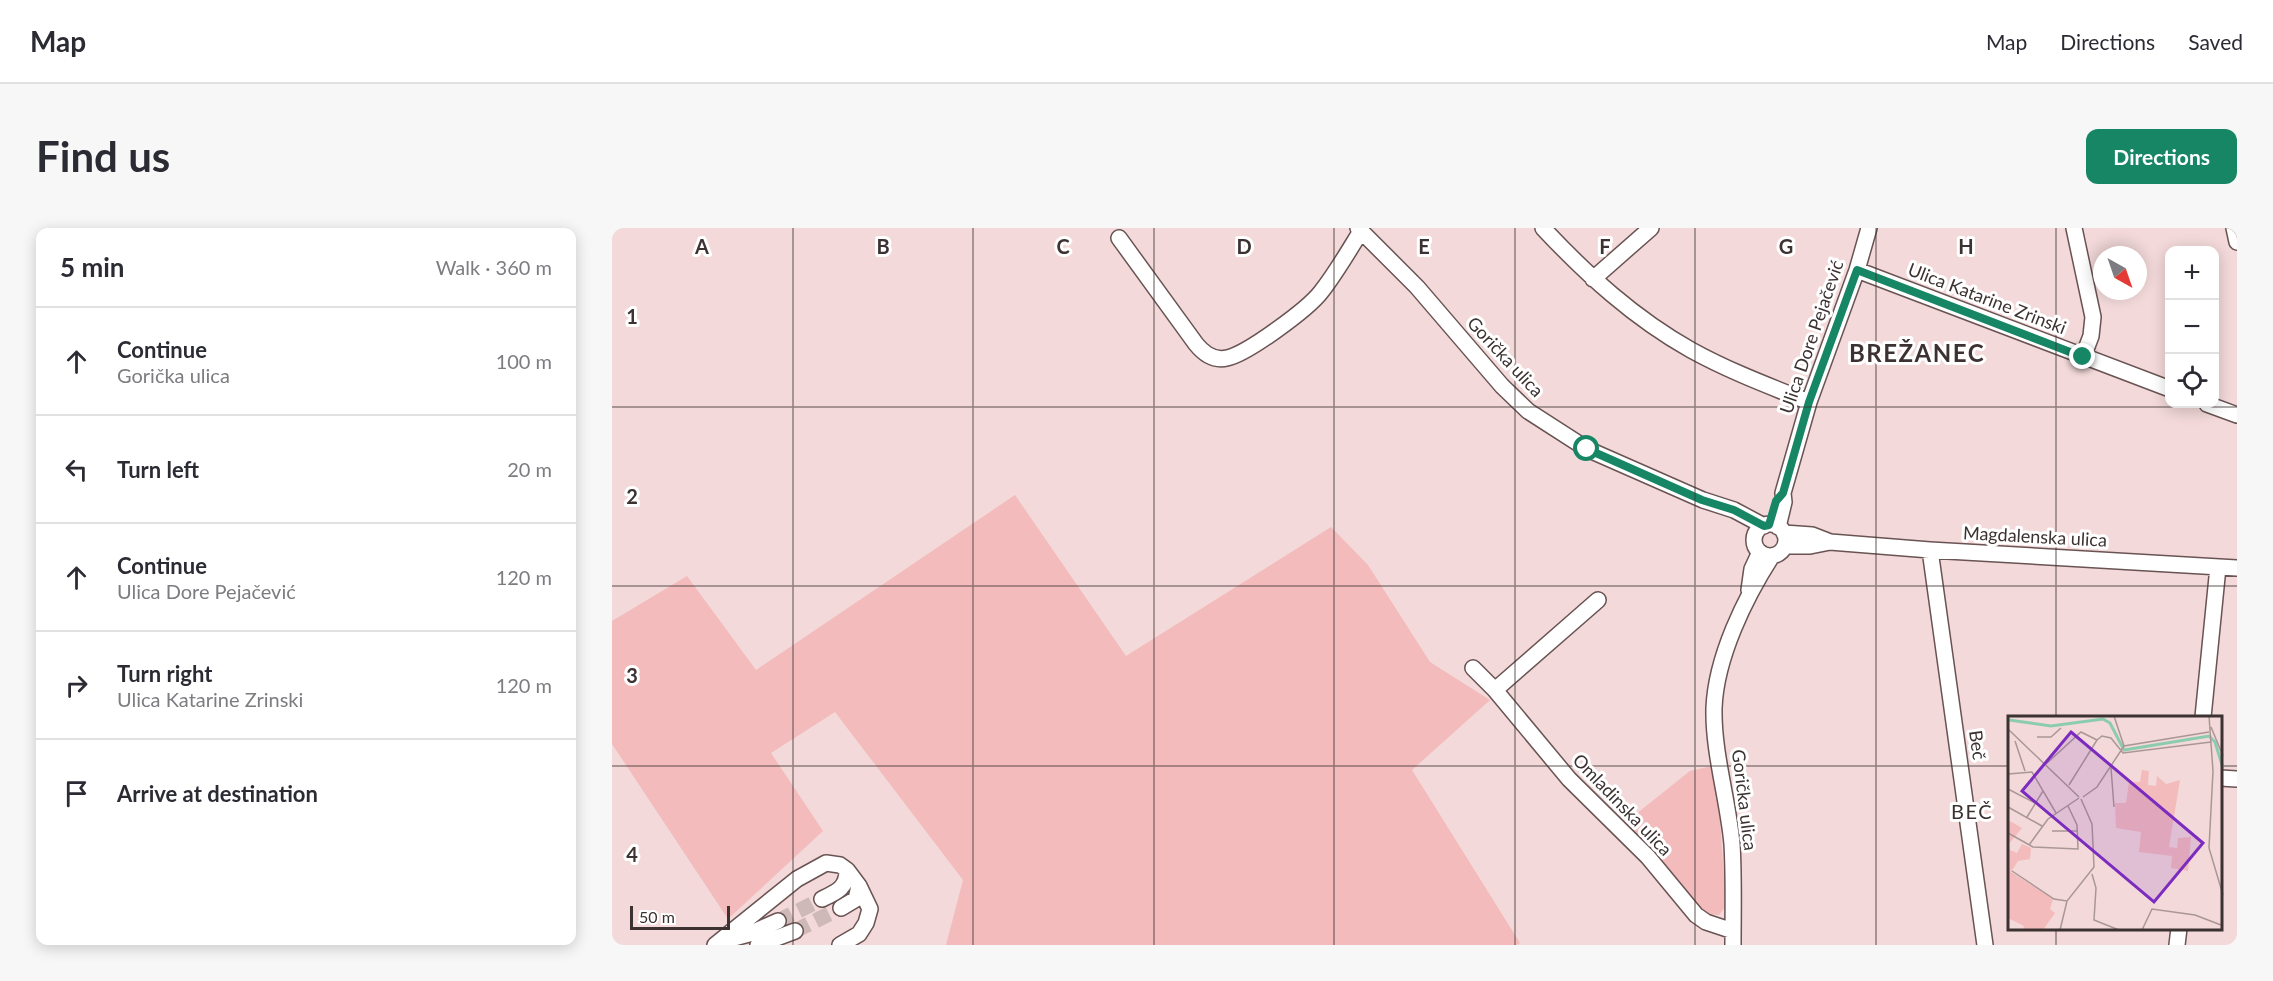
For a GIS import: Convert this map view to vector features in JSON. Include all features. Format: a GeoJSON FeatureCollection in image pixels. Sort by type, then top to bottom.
{"type":"FeatureCollection","features":[{"type":"Feature","properties":{"kind":"street"},"geometry":{"type":"LineString","coordinates":[[1543,228],[1593,279],[1636,314],[1690,349],[1809,402]]}},
{"type":"Feature","properties":{"kind":"street"},"geometry":{"type":"LineString","coordinates":[[1593,279],[1652,228]]}},
{"type":"Feature","properties":{"kind":"street","name":"Ulica Dore Pejačević"},"geometry":{"type":"LineString","coordinates":[[1773,532],[1776,501],[1783,493],[1809,402],[1857,270],[1869,228]]}},
{"type":"Feature","properties":{"kind":"street"},"geometry":{"type":"LineString","coordinates":[[2074,228],[2092,318],[2091,336],[2083,357]]}},
{"type":"Feature","properties":{"kind":"street"},"geometry":{"type":"LineString","coordinates":[[2234,228],[2237,242]]}},
{"type":"Feature","properties":{"kind":"street"},"geometry":{"type":"LineString","coordinates":[[1119,237],[1203,353],[1228,358],[1242,352],[1310,304],[1320,294],[1360,230]]}},
{"type":"Feature","properties":{"kind":"street","name":"Gorička ulica"},"geometry":{"type":"LineString","coordinates":[[1360,230],[1417,287],[1494,377],[1528,411],[1587,449],[1773,532]]}},
{"type":"Feature","properties":{"kind":"street","name":"Ulica Katarine Zrinski"},"geometry":{"type":"LineString","coordinates":[[1857,270],[2165,388]]}},
{"type":"Feature","properties":{"kind":"street"},"geometry":{"type":"LineString","coordinates":[[2218,408],[2237,415]]}},
{"type":"Feature","properties":{"kind":"street"},"geometry":{"type":"LineString","coordinates":[[1773,532],[1780,553],[1766,554],[1755,545],[1773,532]]}},
{"type":"Feature","properties":{"kind":"street","name":"Magdalenska ulica"},"geometry":{"type":"LineString","coordinates":[[1773,532],[1810,546],[1830,542],[2237,568]]}},
{"type":"Feature","properties":{"kind":"street","name":"Beč"},"geometry":{"type":"LineString","coordinates":[[1930,550],[1985,945]]}},
{"type":"Feature","properties":{"kind":"street","name":"Gorička ulica"},"geometry":{"type":"LineString","coordinates":[[1733,938],[1734,886],[1731,842],[1714,708],[1724,661],[1749,593],[1757,584],[1766,554]]}},
{"type":"Feature","properties":{"kind":"street"},"geometry":{"type":"LineString","coordinates":[[2203,716],[2218,567]]}},
{"type":"Feature","properties":{"kind":"street"},"geometry":{"type":"LineString","coordinates":[[1495,690],[1598,600]]}},
{"type":"Feature","properties":{"kind":"street","name":"Omladinska ulica"},"geometry":{"type":"LineString","coordinates":[[1473,668],[1495,690],[1569,780],[1648,857],[1696,915],[1733,938]]}},
{"type":"Feature","properties":{"kind":"street"},"geometry":{"type":"LineString","coordinates":[[2222,777],[2237,779]]}},
{"type":"Feature","properties":{"kind":"street"},"geometry":{"type":"LineString","coordinates":[[722,944],[755,910],[797,879],[826,863],[834,863],[847,870],[868,902],[869,916],[859,934],[840,945]]}},
{"type":"Feature","properties":{"kind":"street"},"geometry":{"type":"LineString","coordinates":[[822,899],[842,889],[846,881],[847,870]]}},
{"type":"Feature","properties":{"kind":"street"},"geometry":{"type":"LineString","coordinates":[[841,908],[852,903],[859,886]]}},
{"type":"Feature","properties":{"kind":"street"},"geometry":{"type":"LineString","coordinates":[[722,944],[778,921]]}},
{"type":"Feature","properties":{"kind":"street"},"geometry":{"type":"LineString","coordinates":[[2177,945],[2179,930]]}},
{"type":"Feature","properties":{"kind":"street"},"geometry":{"type":"LineString","coordinates":[[758,945],[795,931]]}},
{"type":"Feature","properties":{"kind":"shaded area"},"geometry":{"type":"Polygon","coordinates":[[[1015,495],[1126,656],[1331,527],[1368,565],[1430,662],[1490,700],[1412,770],[1520,943],[1517,945],[946,945],[963,880],[835,712],[771,753],[823,831],[728,919],[612,744],[612,621],[687,576],[756,670],[1015,495]]]}},
{"type":"Feature","properties":{"kind":"shaded area"},"geometry":{"type":"Polygon","coordinates":[[[1712,766],[1720,820],[1726,906],[1719,915],[1706,914],[1626,822],[1690,771],[1712,766]]]}},
{"type":"Feature","properties":{"kind":"tunnel"},"geometry":{"type":"LineString","coordinates":[[778,921],[822,899]]}},
{"type":"Feature","properties":{"kind":"tunnel"},"geometry":{"type":"LineString","coordinates":[[795,931],[841,908]]}},
{"type":"Feature","properties":{"kind":"district","name":"BREŽANEC"},"geometry":{"type":"Point","coordinates":[1917,354]}},
{"type":"Feature","properties":{"kind":"district","name":"BEČ"},"geometry":{"type":"Point","coordinates":[1972,812]}},
{"type":"Feature","properties":{"kind":"route"},"geometry":{"type":"LineString","coordinates":[[1587,449],[1716,506],[1734,510],[1764,526],[1769,525],[1776,501],[1783,493],[1809,402],[1857,270],[2083,357]]}}]}
